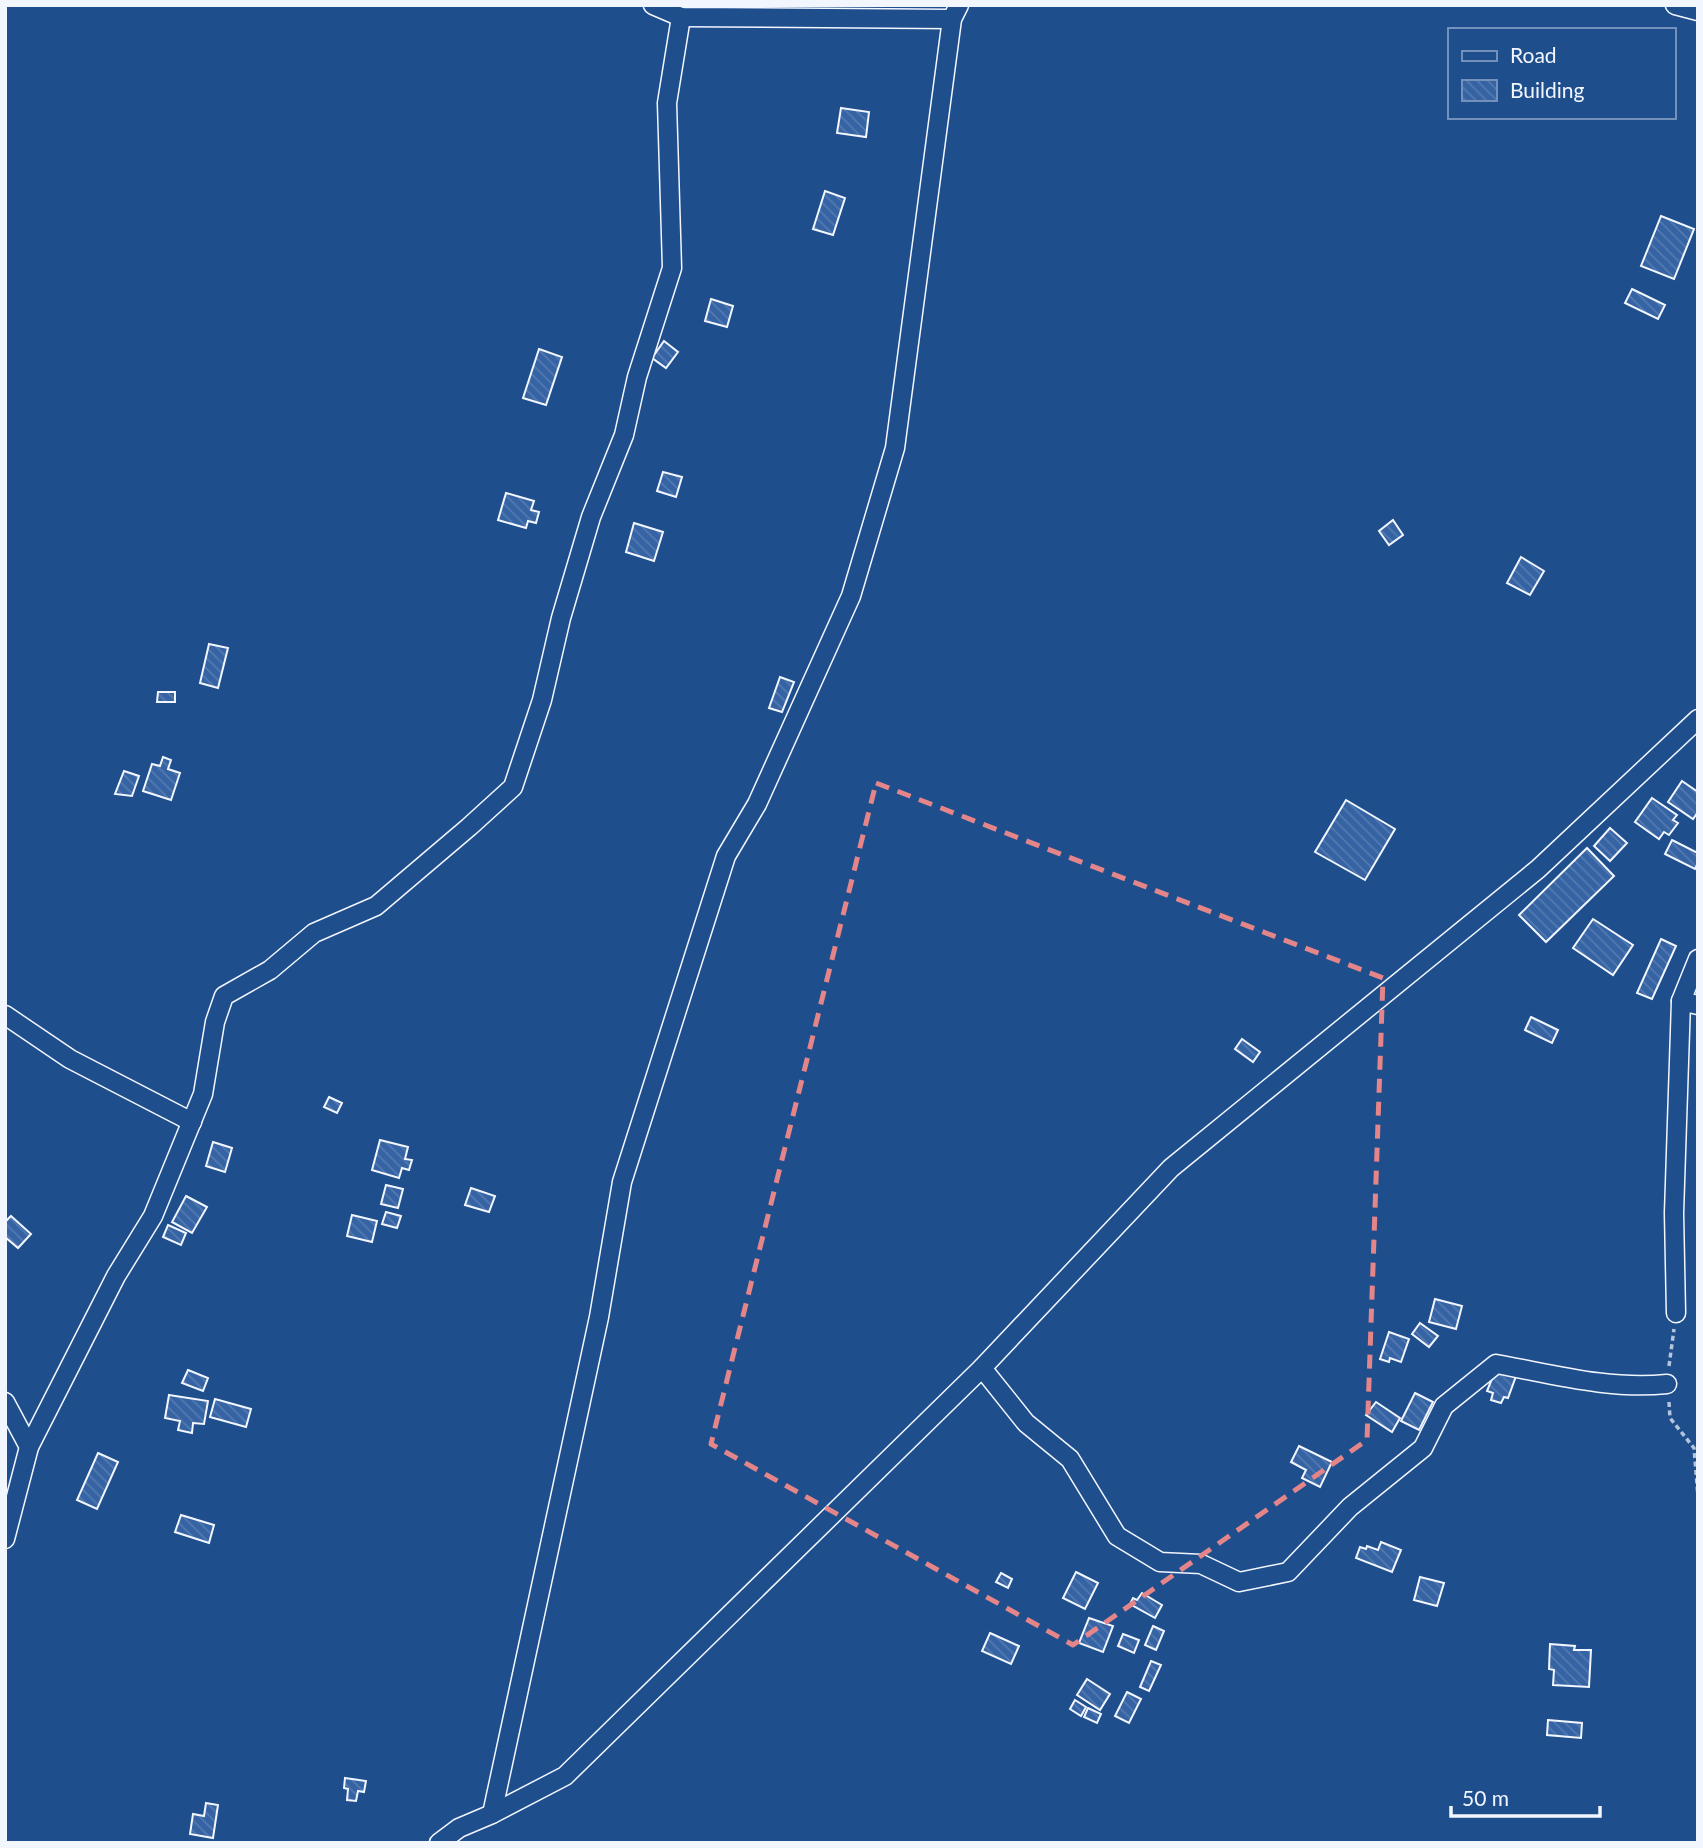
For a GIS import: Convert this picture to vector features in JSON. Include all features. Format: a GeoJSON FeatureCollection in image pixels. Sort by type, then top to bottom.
{"type":"FeatureCollection","features":[{"type":"Feature","properties":{"kind":"street"},"geometry":{"type":"LineString","coordinates":[[492,1814],[598,1317],[622,1182],[726,856],[757,804],[851,596],[895,448],[956,12],[681,17],[653,5]]}},
{"type":"Feature","properties":{"kind":"street"},"geometry":{"type":"LineString","coordinates":[[1675,5],[1698,10]]}},
{"type":"Feature","properties":{"kind":"street"},"geometry":{"type":"LineString","coordinates":[[5,1539],[29,1447],[116,1276],[153,1216],[192,1122],[203,1094],[215,1022],[224,996],[270,970],[314,933],[376,906],[513,787],[542,699],[561,618],[590,517],[624,435],[637,377],[671,268],[667,103],[681,17]]}},
{"type":"Feature","properties":{"kind":"street"},"geometry":{"type":"LineString","coordinates":[[439,1843],[459,1828],[565,1776],[982,1368],[1171,1168],[1538,869],[1698,719]]}},
{"type":"Feature","properties":{"kind":"street"},"geometry":{"type":"LineString","coordinates":[[1676,1313],[1674,1213],[1689,1003],[1698,959]]}},
{"type":"Feature","properties":{"kind":"street"},"geometry":{"type":"LineString","coordinates":[[5,1015],[70,1059],[192,1122]]}},
{"type":"Feature","properties":{"kind":"street"},"geometry":{"type":"LineString","coordinates":[[982,1368],[1026,1423],[1070,1460],[1117,1536],[1160,1562],[1201,1564],[1239,1582],[1288,1572],[1350,1507],[1423,1448],[1444,1406],[1496,1364],[1588,1382],[1650,1386],[1667,1384]]}},
{"type":"Feature","properties":{"kind":"street"},"geometry":{"type":"LineString","coordinates":[[5,1402],[29,1447]]}},
{"type":"Feature","properties":{"kind":"path"},"geometry":{"type":"LineString","coordinates":[[1676,1313],[1667,1384],[1670,1418],[1694,1448],[1698,1497]]}},
{"type":"Feature","properties":{"kind":"highlighted area"},"geometry":{"type":"Polygon","coordinates":[[[876,783],[1383,978],[1367,1440],[1073,1645],[711,1444],[876,783]]]}},
{"type":"Feature","properties":{"kind":"building"},"geometry":{"type":"Polygon","coordinates":[[[841,108],[869,112],[866,137],[837,133],[841,108]]]}},
{"type":"Feature","properties":{"kind":"building"},"geometry":{"type":"Polygon","coordinates":[[[825,191],[845,198],[833,235],[813,229],[825,191]]]}},
{"type":"Feature","properties":{"kind":"building"},"geometry":{"type":"Polygon","coordinates":[[[1661,216],[1694,229],[1674,279],[1641,266],[1661,216]]]}},
{"type":"Feature","properties":{"kind":"building"},"geometry":{"type":"Polygon","coordinates":[[[1632,289],[1665,305],[1658,319],[1625,303],[1632,289]]]}},
{"type":"Feature","properties":{"kind":"building"},"geometry":{"type":"Polygon","coordinates":[[[711,299],[733,306],[727,327],[705,321],[711,299]]]}},
{"type":"Feature","properties":{"kind":"building"},"geometry":{"type":"Polygon","coordinates":[[[664,341],[678,352],[666,368],[652,358],[664,341]]]}},
{"type":"Feature","properties":{"kind":"building"},"geometry":{"type":"Polygon","coordinates":[[[539,349],[562,357],[546,405],[523,398],[539,349]]]}},
{"type":"Feature","properties":{"kind":"building"},"geometry":{"type":"Polygon","coordinates":[[[663,472],[682,477],[676,497],[657,491],[663,472]]]}},
{"type":"Feature","properties":{"kind":"building"},"geometry":{"type":"Polygon","coordinates":[[[506,493],[534,501],[531,510],[539,512],[536,523],[528,521],[526,528],[498,520],[506,493]]]}},
{"type":"Feature","properties":{"kind":"building"},"geometry":{"type":"Polygon","coordinates":[[[1393,520],[1403,535],[1389,545],[1379,531],[1393,520]]]}},
{"type":"Feature","properties":{"kind":"building"},"geometry":{"type":"Polygon","coordinates":[[[634,523],[663,532],[654,561],[626,552],[634,523]]]}},
{"type":"Feature","properties":{"kind":"building"},"geometry":{"type":"Polygon","coordinates":[[[1521,557],[1544,571],[1530,595],[1507,583],[1521,557]]]}},
{"type":"Feature","properties":{"kind":"building"},"geometry":{"type":"Polygon","coordinates":[[[209,644],[228,648],[218,688],[200,683],[209,644]]]}},
{"type":"Feature","properties":{"kind":"building"},"geometry":{"type":"Polygon","coordinates":[[[780,677],[794,682],[782,712],[769,708],[780,677]]]}},
{"type":"Feature","properties":{"kind":"building"},"geometry":{"type":"Polygon","coordinates":[[[158,692],[175,692],[175,702],[157,702],[158,692]]]}},
{"type":"Feature","properties":{"kind":"building"},"geometry":{"type":"Polygon","coordinates":[[[163,757],[171,760],[168,769],[180,773],[171,800],[143,791],[152,764],[160,766],[163,757]]]}},
{"type":"Feature","properties":{"kind":"building"},"geometry":{"type":"Polygon","coordinates":[[[124,771],[139,776],[132,796],[115,794],[124,771]]]}},
{"type":"Feature","properties":{"kind":"building"},"geometry":{"type":"Polygon","coordinates":[[[1682,781],[1698,792],[1698,812],[1693,819],[1668,802],[1682,781]]]}},
{"type":"Feature","properties":{"kind":"building"},"geometry":{"type":"Polygon","coordinates":[[[1652,798],[1677,815],[1673,820],[1678,823],[1669,835],[1664,832],[1659,839],[1635,822],[1652,798]]]}},
{"type":"Feature","properties":{"kind":"building"},"geometry":{"type":"Polygon","coordinates":[[[1346,800],[1395,829],[1365,880],[1315,852],[1346,800]]]}},
{"type":"Feature","properties":{"kind":"building"},"geometry":{"type":"Polygon","coordinates":[[[1610,828],[1627,843],[1610,861],[1594,846],[1610,828]]]}},
{"type":"Feature","properties":{"kind":"building"},"geometry":{"type":"Polygon","coordinates":[[[1672,840],[1698,853],[1695,869],[1665,854],[1672,840]]]}},
{"type":"Feature","properties":{"kind":"building"},"geometry":{"type":"Polygon","coordinates":[[[1587,848],[1614,876],[1546,942],[1519,915],[1587,848]]]}},
{"type":"Feature","properties":{"kind":"building"},"geometry":{"type":"Polygon","coordinates":[[[1593,919],[1633,945],[1613,975],[1573,948],[1593,919]]]}},
{"type":"Feature","properties":{"kind":"building"},"geometry":{"type":"Polygon","coordinates":[[[1661,939],[1676,946],[1652,999],[1637,993],[1661,939]]]}},
{"type":"Feature","properties":{"kind":"building"},"geometry":{"type":"Polygon","coordinates":[[[1531,1017],[1558,1030],[1552,1043],[1525,1030],[1531,1017]]]}},
{"type":"Feature","properties":{"kind":"building"},"geometry":{"type":"Polygon","coordinates":[[[1242,1039],[1260,1052],[1253,1062],[1235,1049],[1242,1039]]]}},
{"type":"Feature","properties":{"kind":"building"},"geometry":{"type":"Polygon","coordinates":[[[329,1097],[342,1103],[337,1113],[324,1107],[329,1097]]]}},
{"type":"Feature","properties":{"kind":"building"},"geometry":{"type":"Polygon","coordinates":[[[380,1140],[408,1147],[405,1159],[412,1160],[409,1170],[402,1168],[399,1178],[372,1170],[380,1140]]]}},
{"type":"Feature","properties":{"kind":"building"},"geometry":{"type":"Polygon","coordinates":[[[213,1142],[232,1148],[225,1172],[206,1166],[213,1142]]]}},
{"type":"Feature","properties":{"kind":"building"},"geometry":{"type":"Polygon","coordinates":[[[386,1185],[403,1189],[398,1208],[381,1204],[386,1185]]]}},
{"type":"Feature","properties":{"kind":"building"},"geometry":{"type":"Polygon","coordinates":[[[471,1188],[495,1196],[489,1212],[465,1205],[471,1188]]]}},
{"type":"Feature","properties":{"kind":"building"},"geometry":{"type":"Polygon","coordinates":[[[186,1196],[207,1207],[192,1233],[172,1222],[186,1196]]]}},
{"type":"Feature","properties":{"kind":"building"},"geometry":{"type":"Polygon","coordinates":[[[386,1212],[401,1216],[397,1228],[382,1224],[386,1212]]]}},
{"type":"Feature","properties":{"kind":"building"},"geometry":{"type":"Polygon","coordinates":[[[352,1215],[377,1221],[372,1242],[347,1236],[352,1215]]]}},
{"type":"Feature","properties":{"kind":"building"},"geometry":{"type":"Polygon","coordinates":[[[11,1216],[31,1234],[18,1248],[5,1237],[5,1222],[11,1216]]]}},
{"type":"Feature","properties":{"kind":"building"},"geometry":{"type":"Polygon","coordinates":[[[168,1225],[186,1233],[181,1245],[163,1237],[168,1225]]]}},
{"type":"Feature","properties":{"kind":"building"},"geometry":{"type":"Polygon","coordinates":[[[1435,1299],[1462,1306],[1456,1329],[1429,1322],[1435,1299]]]}},
{"type":"Feature","properties":{"kind":"building"},"geometry":{"type":"Polygon","coordinates":[[[1420,1323],[1438,1336],[1429,1347],[1412,1334],[1420,1323]]]}},
{"type":"Feature","properties":{"kind":"building"},"geometry":{"type":"Polygon","coordinates":[[[1389,1332],[1409,1339],[1401,1362],[1390,1358],[1389,1362],[1380,1359],[1389,1332]]]}},
{"type":"Feature","properties":{"kind":"building"},"geometry":{"type":"Polygon","coordinates":[[[1496,1369],[1516,1376],[1508,1398],[1504,1397],[1501,1403],[1491,1400],[1493,1393],[1487,1391],[1496,1369]]]}},
{"type":"Feature","properties":{"kind":"building"},"geometry":{"type":"Polygon","coordinates":[[[188,1370],[208,1378],[203,1391],[182,1383],[188,1370]]]}},
{"type":"Feature","properties":{"kind":"building"},"geometry":{"type":"Polygon","coordinates":[[[1415,1393],[1433,1402],[1419,1430],[1401,1421],[1415,1393]]]}},
{"type":"Feature","properties":{"kind":"building"},"geometry":{"type":"Polygon","coordinates":[[[169,1395],[208,1401],[204,1424],[193,1423],[192,1433],[178,1430],[180,1421],[165,1418],[169,1395]]]}},
{"type":"Feature","properties":{"kind":"building"},"geometry":{"type":"Polygon","coordinates":[[[215,1399],[251,1409],[246,1427],[210,1417],[215,1399]]]}},
{"type":"Feature","properties":{"kind":"building"},"geometry":{"type":"Polygon","coordinates":[[[1376,1402],[1400,1418],[1392,1432],[1366,1415],[1376,1402]]]}},
{"type":"Feature","properties":{"kind":"building"},"geometry":{"type":"Polygon","coordinates":[[[1299,1446],[1332,1462],[1320,1487],[1302,1478],[1306,1470],[1291,1462],[1299,1446]]]}},
{"type":"Feature","properties":{"kind":"building"},"geometry":{"type":"Polygon","coordinates":[[[98,1453],[118,1462],[97,1509],[77,1500],[98,1453]]]}},
{"type":"Feature","properties":{"kind":"building"},"geometry":{"type":"Polygon","coordinates":[[[181,1515],[214,1525],[209,1543],[175,1532],[181,1515]]]}},
{"type":"Feature","properties":{"kind":"building"},"geometry":{"type":"Polygon","coordinates":[[[1381,1542],[1401,1550],[1392,1572],[1356,1558],[1360,1547],[1366,1549],[1367,1546],[1378,1550],[1381,1542]]]}},
{"type":"Feature","properties":{"kind":"building"},"geometry":{"type":"Polygon","coordinates":[[[1076,1572],[1098,1583],[1085,1609],[1063,1598],[1076,1572]]]}},
{"type":"Feature","properties":{"kind":"building"},"geometry":{"type":"Polygon","coordinates":[[[1001,1573],[1012,1579],[1008,1588],[996,1582],[1001,1573]]]}},
{"type":"Feature","properties":{"kind":"building"},"geometry":{"type":"Polygon","coordinates":[[[1420,1577],[1444,1583],[1437,1606],[1414,1600],[1420,1577]]]}},
{"type":"Feature","properties":{"kind":"building"},"geometry":{"type":"Polygon","coordinates":[[[1142,1593],[1162,1605],[1155,1618],[1130,1604],[1133,1598],[1137,1600],[1142,1593]]]}},
{"type":"Feature","properties":{"kind":"building"},"geometry":{"type":"Polygon","coordinates":[[[1089,1618],[1113,1626],[1103,1652],[1079,1643],[1089,1618]]]}},
{"type":"Feature","properties":{"kind":"building"},"geometry":{"type":"Polygon","coordinates":[[[1153,1626],[1164,1631],[1156,1650],[1145,1645],[1153,1626]]]}},
{"type":"Feature","properties":{"kind":"building"},"geometry":{"type":"Polygon","coordinates":[[[990,1633],[1019,1646],[1011,1664],[982,1651],[990,1633]]]}},
{"type":"Feature","properties":{"kind":"building"},"geometry":{"type":"Polygon","coordinates":[[[1123,1634],[1139,1640],[1134,1653],[1118,1646],[1123,1634]]]}},
{"type":"Feature","properties":{"kind":"building"},"geometry":{"type":"Polygon","coordinates":[[[1550,1644],[1575,1646],[1574,1650],[1591,1650],[1589,1687],[1553,1685],[1554,1670],[1549,1669],[1550,1644]]]}},
{"type":"Feature","properties":{"kind":"building"},"geometry":{"type":"Polygon","coordinates":[[[1151,1661],[1161,1665],[1149,1691],[1140,1687],[1151,1661]]]}},
{"type":"Feature","properties":{"kind":"building"},"geometry":{"type":"Polygon","coordinates":[[[1087,1679],[1110,1694],[1100,1710],[1077,1695],[1087,1679]]]}},
{"type":"Feature","properties":{"kind":"building"},"geometry":{"type":"Polygon","coordinates":[[[1127,1692],[1141,1699],[1129,1723],[1115,1716],[1127,1692]]]}},
{"type":"Feature","properties":{"kind":"building"},"geometry":{"type":"Polygon","coordinates":[[[1075,1700],[1086,1707],[1081,1716],[1070,1709],[1075,1700]]]}},
{"type":"Feature","properties":{"kind":"building"},"geometry":{"type":"Polygon","coordinates":[[[1088,1708],[1101,1714],[1097,1723],[1084,1717],[1088,1708]]]}},
{"type":"Feature","properties":{"kind":"building"},"geometry":{"type":"Polygon","coordinates":[[[1548,1720],[1582,1723],[1581,1738],[1547,1735],[1548,1720]]]}},
{"type":"Feature","properties":{"kind":"building"},"geometry":{"type":"Polygon","coordinates":[[[345,1778],[366,1781],[364,1792],[358,1791],[356,1801],[347,1800],[345,1778]]]}},
{"type":"Feature","properties":{"kind":"building"},"geometry":{"type":"Polygon","coordinates":[[[206,1803],[218,1805],[213,1838],[190,1834],[193,1814],[204,1816],[206,1803]]]}}]}
